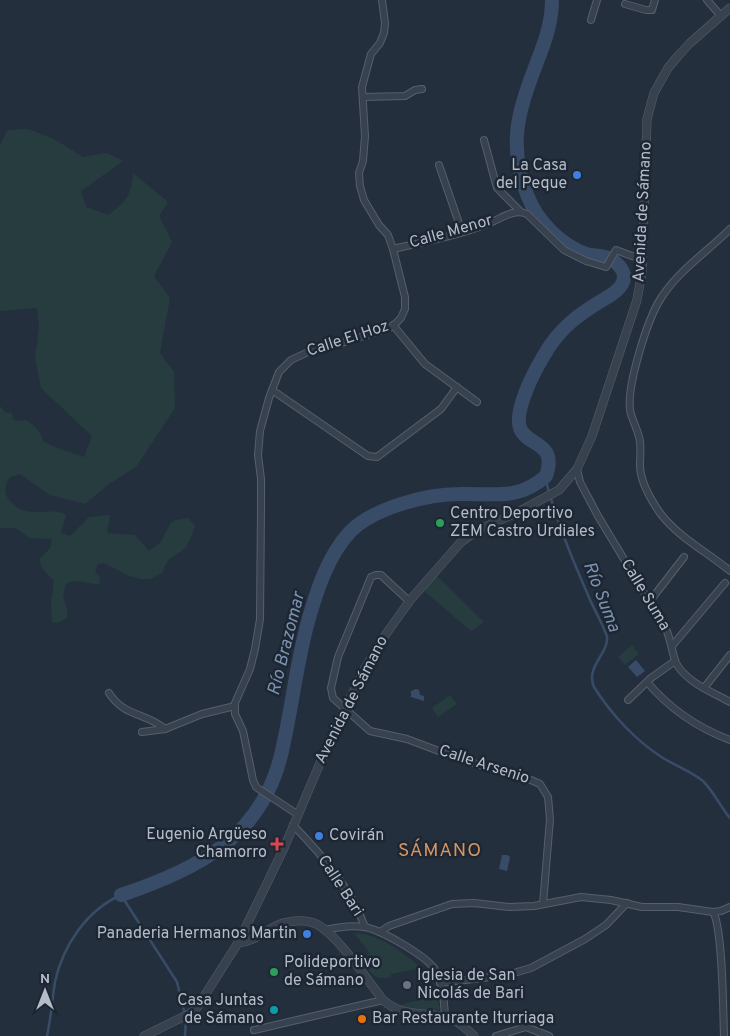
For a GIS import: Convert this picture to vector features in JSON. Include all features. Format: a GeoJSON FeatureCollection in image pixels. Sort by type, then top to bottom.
{"type":"FeatureCollection","features":[{"type":"Feature","properties":{"kind":"street","name":"Calle El Hoz"},"geometry":{"type":"LineString","coordinates":[[235,706],[250,669],[260,619],[261,498],[258,455],[260,431],[278,372],[291,360],[321,346],[370,335],[393,325],[405,309],[405,297],[393,249],[388,235],[379,225],[364,200],[359,173],[363,161],[365,136],[362,87],[371,54],[384,33],[385,23],[382,0]]}},
{"type":"Feature","properties":{"kind":"street"},"geometry":{"type":"LineString","coordinates":[[591,20],[597,0]]}},
{"type":"Feature","properties":{"kind":"street"},"geometry":{"type":"LineString","coordinates":[[625,4],[652,10],[655,0]]}},
{"type":"Feature","properties":{"kind":"street"},"geometry":{"type":"LineString","coordinates":[[707,0],[721,16]]}},
{"type":"Feature","properties":{"kind":"street","name":"Avenida de Sámano"},"geometry":{"type":"LineString","coordinates":[[144,1036],[196,1010],[238,943],[284,848],[297,814],[344,709],[365,668],[409,601],[461,542],[478,530],[559,490],[577,469],[592,436],[637,300],[643,258],[648,119],[654,93],[668,68],[678,56],[730,8]]}},
{"type":"Feature","properties":{"kind":"street"},"geometry":{"type":"LineString","coordinates":[[363,97],[404,96],[415,90],[422,89]]}},
{"type":"Feature","properties":{"kind":"street"},"geometry":{"type":"LineString","coordinates":[[484,140],[497,188],[564,250],[606,267],[616,250],[643,258]]}},
{"type":"Feature","properties":{"kind":"street"},"geometry":{"type":"LineString","coordinates":[[439,165],[462,232]]}},
{"type":"Feature","properties":{"kind":"street","name":"Calle Menor"},"geometry":{"type":"LineString","coordinates":[[393,249],[475,229],[520,211]]}},
{"type":"Feature","properties":{"kind":"street"},"geometry":{"type":"LineString","coordinates":[[730,228],[675,279],[661,298],[647,329],[630,400],[630,413],[638,430],[640,440],[641,475],[659,511],[676,530],[730,571]]}},
{"type":"Feature","properties":{"kind":"street"},"geometry":{"type":"LineString","coordinates":[[393,325],[425,364],[477,402]]}},
{"type":"Feature","properties":{"kind":"street"},"geometry":{"type":"LineString","coordinates":[[272,390],[373,458],[377,457],[441,409],[457,386]]}},
{"type":"Feature","properties":{"kind":"street","name":"Calle Suma"},"geometry":{"type":"LineString","coordinates":[[577,469],[580,482],[598,516],[666,629],[675,661]]}},
{"type":"Feature","properties":{"kind":"street"},"geometry":{"type":"LineString","coordinates":[[650,600],[684,557]]}},
{"type":"Feature","properties":{"kind":"street","name":"Calle Arsenio"},"geometry":{"type":"LineString","coordinates":[[409,601],[381,575],[371,577],[338,657],[331,688],[333,698],[370,731],[406,739],[460,759],[540,784],[548,795],[550,819],[543,904]]}},
{"type":"Feature","properties":{"kind":"street"},"geometry":{"type":"LineString","coordinates":[[672,646],[724,583]]}},
{"type":"Feature","properties":{"kind":"street"},"geometry":{"type":"LineString","coordinates":[[704,688],[730,655]]}},
{"type":"Feature","properties":{"kind":"street"},"geometry":{"type":"LineString","coordinates":[[628,700],[647,682],[675,661],[683,673],[704,688],[730,702]]}},
{"type":"Feature","properties":{"kind":"street"},"geometry":{"type":"LineString","coordinates":[[647,682],[660,698],[686,717],[730,740]]}},
{"type":"Feature","properties":{"kind":"street"},"geometry":{"type":"LineString","coordinates":[[109,693],[115,702],[123,708],[156,722],[165,730]]}},
{"type":"Feature","properties":{"kind":"street"},"geometry":{"type":"LineString","coordinates":[[142,732],[165,730],[202,714],[235,706],[256,787],[297,814]]}},
{"type":"Feature","properties":{"kind":"street","name":"Calle Bari"},"geometry":{"type":"LineString","coordinates":[[293,825],[328,864],[358,909],[365,927]]}},
{"type":"Feature","properties":{"kind":"street"},"geometry":{"type":"LineString","coordinates":[[380,932],[389,926],[452,904],[474,903],[534,906],[581,897],[642,906],[678,907],[713,912],[721,912],[730,907]]}},
{"type":"Feature","properties":{"kind":"street"},"geometry":{"type":"LineString","coordinates":[[440,983],[500,976],[531,968],[585,939],[606,925],[627,903]]}},
{"type":"Feature","properties":{"kind":"street"},"geometry":{"type":"LineString","coordinates":[[713,912],[716,917],[719,942],[724,1036]]}},
{"type":"Feature","properties":{"kind":"street"},"geometry":{"type":"LineString","coordinates":[[238,943],[250,940],[275,926],[292,921],[312,922],[325,930],[390,1006],[401,1012],[445,1017],[460,1024],[474,1036]]}},
{"type":"Feature","properties":{"kind":"street"},"geometry":{"type":"LineString","coordinates":[[325,930],[347,926],[365,927],[380,932],[428,962],[434,968],[440,983],[445,1017]]}},
{"type":"Feature","properties":{"kind":"street"},"geometry":{"type":"LineString","coordinates":[[254,1030],[383,1000]]}},
{"type":"Feature","properties":{"kind":"street"},"geometry":{"type":"LineString","coordinates":[[496,1036],[526,1027],[549,1036]]}},
{"type":"Feature","properties":{"kind":"green space"},"geometry":{"type":"Polygon","coordinates":[[[28,129],[54,139],[83,157],[107,153],[123,161],[81,191],[86,207],[108,215],[124,202],[127,197],[133,173],[168,202],[159,216],[172,242],[154,276],[170,298],[160,353],[174,372],[175,408],[136,467],[109,484],[85,504],[50,495],[20,474],[10,477],[6,483],[6,495],[10,501],[24,511],[60,512],[66,515],[61,533],[70,536],[89,517],[110,515],[107,533],[135,535],[149,551],[160,543],[170,524],[176,520],[188,518],[195,526],[185,548],[167,562],[163,572],[150,579],[129,576],[104,563],[98,564],[95,571],[100,578],[99,584],[75,581],[66,584],[63,597],[67,608],[67,618],[58,623],[52,622],[51,603],[54,581],[42,568],[39,560],[50,548],[52,539],[30,538],[15,528],[0,528],[0,406],[5,412],[12,413],[13,420],[26,420],[32,424],[39,431],[43,441],[84,457],[92,436],[41,388],[35,357],[39,328],[37,308],[0,311],[0,144],[8,130],[28,129]]]}},
{"type":"Feature","properties":{"kind":"green space"},"geometry":{"type":"Polygon","coordinates":[[[436,575],[484,622],[471,631],[423,590],[436,575]]]}},
{"type":"Feature","properties":{"kind":"green space"},"geometry":{"type":"Polygon","coordinates":[[[632,645],[639,654],[625,665],[618,657],[632,645]]]}},
{"type":"Feature","properties":{"kind":"green space"},"geometry":{"type":"Polygon","coordinates":[[[450,695],[457,704],[438,717],[432,708],[450,695]]]}},
{"type":"Feature","properties":{"kind":"green space"},"geometry":{"type":"Polygon","coordinates":[[[354,933],[372,936],[390,944],[421,968],[391,974],[391,977],[377,977],[362,960],[370,953],[354,933]]]}},
{"type":"Feature","properties":{"kind":"green space"},"geometry":{"type":"Polygon","coordinates":[[[436,996],[439,1010],[405,1009],[402,1007],[403,1004],[436,996]]]}},
{"type":"Feature","properties":{"kind":"water"},"geometry":{"type":"Polygon","coordinates":[[[636,660],[645,671],[637,677],[628,667],[636,660]]]}},
{"type":"Feature","properties":{"kind":"water"},"geometry":{"type":"Polygon","coordinates":[[[419,690],[420,695],[424,696],[424,701],[411,697],[411,691],[419,690]]]}},
{"type":"Feature","properties":{"kind":"water"},"geometry":{"type":"Polygon","coordinates":[[[502,855],[510,857],[507,871],[499,869],[502,855]]]}},
{"type":"Feature","properties":{"kind":"waterway","name":"Río Brazomar"},"geometry":{"type":"LineString","coordinates":[[121,895],[149,885],[199,862],[222,847],[241,829],[258,808],[271,784],[281,755],[301,652],[316,596],[329,563],[349,533],[371,516],[401,504],[447,495],[505,494],[526,489],[546,476],[549,465],[545,450],[529,439],[520,428],[520,411],[526,391],[539,364],[564,328],[581,314],[611,295],[624,280],[624,274],[619,265],[605,257],[586,254],[576,250],[551,231],[532,206],[522,178],[517,145],[520,113],[548,32],[552,0]]}},
{"type":"Feature","properties":{"kind":"waterway","name":"Río Suma"},"geometry":{"type":"LineString","coordinates":[[545,477],[564,537],[607,637],[605,649],[593,673],[594,687],[616,717],[643,744],[703,781],[730,818]]}},
{"type":"Feature","properties":{"kind":"waterway"},"geometry":{"type":"LineString","coordinates":[[47,1036],[55,982],[70,942],[87,919],[97,910],[121,895],[177,982],[186,1019],[185,1036]]}},
{"type":"Feature","properties":{"kind":"place","name":"La Casa del Peque"},"geometry":{"type":"Point","coordinates":[577,175]}},
{"type":"Feature","properties":{"kind":"place","name":"Centro Deportivo ZEM Castro Urdiales"},"geometry":{"type":"Point","coordinates":[440,523]}},
{"type":"Feature","properties":{"kind":"place","name":"Covirán"},"geometry":{"type":"Point","coordinates":[319,836]}},
{"type":"Feature","properties":{"kind":"place","name":"Eugenio Argüeso Chamorro"},"geometry":{"type":"Point","coordinates":[277,844]}},
{"type":"Feature","properties":{"kind":"place","name":"Panaderia Hermanos Martin"},"geometry":{"type":"Point","coordinates":[307,934]}},
{"type":"Feature","properties":{"kind":"place","name":"Polideportivo de Sámano"},"geometry":{"type":"Point","coordinates":[274,972]}},
{"type":"Feature","properties":{"kind":"place","name":"Iglesia de San Nicolás de Bari"},"geometry":{"type":"Point","coordinates":[407,985]}},
{"type":"Feature","properties":{"kind":"place","name":"Casa Juntas de Sámano"},"geometry":{"type":"Point","coordinates":[274,1010]}},
{"type":"Feature","properties":{"kind":"place","name":"Bar Restaurante Iturriaga"},"geometry":{"type":"Point","coordinates":[362,1019]}},
{"type":"Feature","properties":{"kind":"district","name":"SÁMANO"},"geometry":{"type":"Point","coordinates":[440,851]}}]}
